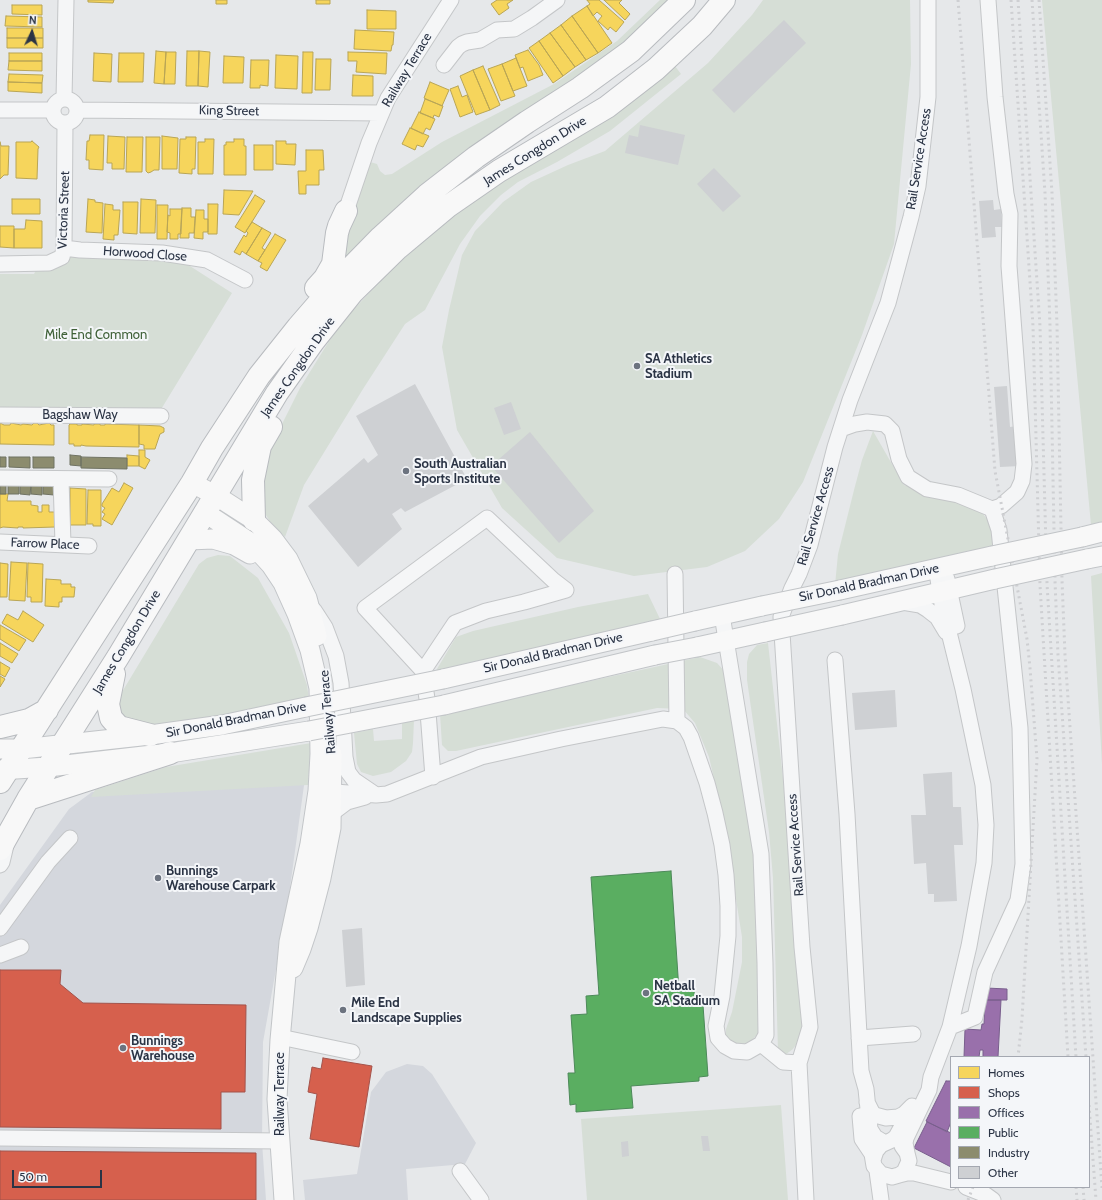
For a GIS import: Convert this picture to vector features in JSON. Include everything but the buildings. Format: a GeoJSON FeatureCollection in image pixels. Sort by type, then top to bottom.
{"type":"FeatureCollection","features":[{"type":"Feature","properties":{"kind":"highway","name":"James Congdon Drive"},"geometry":{"type":"LineString","coordinates":[[3,774],[22,749],[188,490],[212,448],[259,376],[336,282],[381,237],[427,196],[476,157],[580,88],[632,51],[684,0]]}},
{"type":"Feature","properties":{"kind":"highway","name":"James Congdon Drive"},"geometry":{"type":"LineString","coordinates":[[4,844],[28,799],[118,657],[277,393],[313,342],[352,293],[398,248],[447,207],[499,171],[607,107],[656,69],[702,26],[724,0]]}},
{"type":"Feature","properties":{"kind":"highway"},"geometry":{"type":"LineString","coordinates":[[274,358],[282,328],[330,270],[335,257],[339,226],[346,211]]}},
{"type":"Feature","properties":{"kind":"highway"},"geometry":{"type":"LineString","coordinates":[[254,520],[253,480],[260,446],[294,390],[300,361]]}},
{"type":"Feature","properties":{"kind":"highway"},"geometry":{"type":"LineString","coordinates":[[188,490],[210,504]]}},
{"type":"Feature","properties":{"kind":"highway"},"geometry":{"type":"LineString","coordinates":[[118,657],[108,704],[111,718],[119,727],[150,735]]}},
{"type":"Feature","properties":{"kind":"highway"},"geometry":{"type":"LineString","coordinates":[[0,727],[29,720],[47,710]]}},
{"type":"Feature","properties":{"kind":"highway"},"geometry":{"type":"LineString","coordinates":[[28,799],[170,753]]}},
{"type":"Feature","properties":{"kind":"main road","name":"Railway Terrace"},"geometry":{"type":"LineString","coordinates":[[210,504],[254,520],[273,539],[288,559],[307,598],[322,653],[328,687],[332,755],[325,791],[310,844],[289,942],[284,987],[277,1099],[284,1200]]}},
{"type":"Feature","properties":{"kind":"main road","name":"Railway Terrace"},"geometry":{"type":"LineString","coordinates":[[210,504],[271,565],[283,583],[297,614],[310,650],[319,688],[320,754],[325,791],[331,814],[331,828],[321,878],[308,928],[301,949],[284,987]]}},
{"type":"Feature","properties":{"kind":"main road","name":"Sir Donald Bradman Drive"},"geometry":{"type":"LineString","coordinates":[[0,750],[62,745],[222,725],[443,679],[762,606],[1102,532]]}},
{"type":"Feature","properties":{"kind":"main road"},"geometry":{"type":"LineString","coordinates":[[189,540],[213,539],[234,545],[271,565]]}},
{"type":"Feature","properties":{"kind":"main road","name":"Sir Donald Bradman Drive"},"geometry":{"type":"LineString","coordinates":[[3,774],[48,767],[170,753],[309,731],[444,705],[655,655],[842,615],[995,579],[1094,558]]}},
{"type":"Feature","properties":{"kind":"street"},"geometry":{"type":"LineString","coordinates":[[64,98],[66,0]]}},
{"type":"Feature","properties":{"kind":"street","name":"Railway Terrace"},"geometry":{"type":"LineString","coordinates":[[346,211],[381,113],[399,78],[451,0]]}},
{"type":"Feature","properties":{"kind":"street"},"geometry":{"type":"LineString","coordinates":[[444,65],[462,44],[480,40],[497,30],[514,29],[557,0]]}},
{"type":"Feature","properties":{"kind":"street","name":"Rail Service Access"},"geometry":{"type":"LineString","coordinates":[[806,1200],[799,1063],[810,1027],[802,947],[781,617],[792,588],[800,574],[810,545],[850,400],[888,303],[918,186],[928,97],[928,0]]}},
{"type":"Feature","properties":{"kind":"street"},"geometry":{"type":"LineString","coordinates":[[841,429],[867,422],[884,424],[892,431],[899,459],[908,477],[927,489],[958,495],[992,509],[1001,506],[1016,492],[1022,482],[1024,464],[1009,266],[1010,214],[1006,194],[995,97],[988,0]]}},
{"type":"Feature","properties":{"kind":"street"},"geometry":{"type":"LineString","coordinates":[[64,98],[75,103],[78,110],[73,121],[65,123],[60,122],[54,117],[53,110],[54,105],[59,100],[64,98]]}},
{"type":"Feature","properties":{"kind":"street"},"geometry":{"type":"LineString","coordinates":[[0,110],[53,110]]}},
{"type":"Feature","properties":{"kind":"street","name":"King Street"},"geometry":{"type":"LineString","coordinates":[[78,110],[381,113]]}},
{"type":"Feature","properties":{"kind":"street","name":"Victoria Street"},"geometry":{"type":"LineString","coordinates":[[0,264],[49,263],[62,257],[64,248],[65,123]]}},
{"type":"Feature","properties":{"kind":"street","name":"Horwood Close"},"geometry":{"type":"LineString","coordinates":[[64,248],[162,253],[207,260],[245,280]]}},
{"type":"Feature","properties":{"kind":"street","name":"Bagshaw Way"},"geometry":{"type":"LineString","coordinates":[[0,415],[161,416]]}},
{"type":"Feature","properties":{"kind":"street"},"geometry":{"type":"LineString","coordinates":[[0,478],[109,479]]}},
{"type":"Feature","properties":{"kind":"street"},"geometry":{"type":"LineString","coordinates":[[61,478],[62,544]]}},
{"type":"Feature","properties":{"kind":"street"},"geometry":{"type":"LineString","coordinates":[[950,1027],[975,1017],[985,972],[1018,900],[1023,864],[1020,728],[999,530],[992,509]]}},
{"type":"Feature","properties":{"kind":"street"},"geometry":{"type":"LineString","coordinates":[[423,671],[455,623],[486,611],[566,590],[553,580],[488,518],[365,608],[423,671],[427,699],[433,777]]}},
{"type":"Feature","properties":{"kind":"street","name":"Farrow Place"},"geometry":{"type":"LineString","coordinates":[[0,542],[89,546]]}},
{"type":"Feature","properties":{"kind":"street"},"geometry":{"type":"LineString","coordinates":[[940,567],[938,578],[945,591],[957,623],[967,706]]}},
{"type":"Feature","properties":{"kind":"street"},"geometry":{"type":"LineString","coordinates":[[675,574],[677,721]]}},
{"type":"Feature","properties":{"kind":"street"},"geometry":{"type":"LineString","coordinates":[[945,591],[952,645],[967,706],[983,785],[986,824],[984,863],[969,946],[950,1027],[938,1062],[898,1134],[876,1151],[875,1165],[886,1177],[914,1173],[947,1180]]}},
{"type":"Feature","properties":{"kind":"street"},"geometry":{"type":"LineString","coordinates":[[307,598],[325,627],[336,656],[342,683],[345,757],[348,772],[354,780],[376,795]]}},
{"type":"Feature","properties":{"kind":"street"},"geometry":{"type":"LineString","coordinates":[[899,601],[920,605],[937,617],[952,645]]}},
{"type":"Feature","properties":{"kind":"street"},"geometry":{"type":"LineString","coordinates":[[331,814],[347,802],[387,794],[481,757],[561,739],[663,719],[677,721],[686,728],[691,737],[707,783],[719,832],[726,875],[728,936],[722,996],[716,1026],[718,1038],[725,1046],[734,1051],[747,1052],[761,1044],[766,1036],[761,854],[722,615]]}},
{"type":"Feature","properties":{"kind":"street"},"geometry":{"type":"LineString","coordinates":[[835,660],[847,814],[861,1071],[866,1090],[868,1119],[872,1133],[879,1140],[887,1143],[900,1144],[910,1158],[947,1180]]}},
{"type":"Feature","properties":{"kind":"street"},"geometry":{"type":"LineString","coordinates":[[325,791],[376,795]]}},
{"type":"Feature","properties":{"kind":"street"},"geometry":{"type":"LineString","coordinates":[[0,928],[48,862],[70,838]]}},
{"type":"Feature","properties":{"kind":"street"},"geometry":{"type":"LineString","coordinates":[[0,865],[2,862],[4,844]]}},
{"type":"Feature","properties":{"kind":"street"},"geometry":{"type":"LineString","coordinates":[[0,955],[20,947]]}},
{"type":"Feature","properties":{"kind":"street"},"geometry":{"type":"LineString","coordinates":[[859,1038],[914,1034]]}},
{"type":"Feature","properties":{"kind":"street"},"geometry":{"type":"LineString","coordinates":[[280,1037],[352,1052]]}},
{"type":"Feature","properties":{"kind":"street"},"geometry":{"type":"LineString","coordinates":[[761,1044],[783,1062],[799,1063]]}},
{"type":"Feature","properties":{"kind":"street"},"geometry":{"type":"LineString","coordinates":[[861,1071],[858,1092],[861,1134],[862,1140],[872,1154],[881,1200]]}},
{"type":"Feature","properties":{"kind":"street"},"geometry":{"type":"LineString","coordinates":[[885,1200],[898,1176],[904,1172],[907,1167],[909,1161],[905,1143],[906,1138],[929,1090],[931,1077]]}},
{"type":"Feature","properties":{"kind":"street"},"geometry":{"type":"LineString","coordinates":[[867,1102],[872,1112],[886,1118],[898,1117],[904,1114],[915,1102]]}},
{"type":"Feature","properties":{"kind":"street"},"geometry":{"type":"LineString","coordinates":[[0,1138],[280,1141]]}},
{"type":"Feature","properties":{"kind":"street"},"geometry":{"type":"LineString","coordinates":[[460,1171],[481,1200]]}},
{"type":"Feature","properties":{"kind":"street"},"geometry":{"type":"LineString","coordinates":[[968,1188],[986,1195],[993,1200]]}},
{"type":"Feature","properties":{"kind":"shaded area"},"geometry":{"type":"Polygon","coordinates":[[[305,778],[288,902],[263,1042],[262,1142],[266,1200],[0,1200],[0,905],[69,809],[92,792],[305,778]]]}},
{"type":"Feature","properties":{"kind":"shaded area"},"geometry":{"type":"Polygon","coordinates":[[[407,1064],[423,1066],[432,1074],[476,1143],[465,1164],[406,1169],[408,1200],[305,1200],[303,1180],[357,1174],[371,1092],[386,1072],[407,1064]]]}},
{"type":"Feature","properties":{"kind":"green space"},"geometry":{"type":"Polygon","coordinates":[[[660,0],[669,0],[671,2],[610,55],[345,262],[339,231],[354,213],[370,162],[377,164],[380,171],[385,175],[392,174],[442,142],[554,84],[617,41],[660,0]]]}},
{"type":"Feature","properties":{"kind":"green space","name":"SA Athletics Stadium"},"geometry":{"type":"Polygon","coordinates":[[[763,0],[910,0],[911,64],[894,244],[862,335],[803,482],[779,519],[745,551],[707,567],[634,576],[557,558],[502,508],[457,430],[442,347],[462,255],[475,231],[503,202],[531,182],[568,165],[605,151],[708,63],[752,15],[763,0]]]}},
{"type":"Feature","properties":{"kind":"green space"},"geometry":{"type":"Polygon","coordinates":[[[1042,0],[1102,0],[1102,522],[1091,525],[1042,0]]]}},
{"type":"Feature","properties":{"kind":"green space"},"geometry":{"type":"Polygon","coordinates":[[[675,66],[681,74],[610,131],[557,162],[518,182],[501,195],[480,216],[460,244],[425,310],[405,324],[304,485],[285,537],[271,523],[262,509],[262,468],[268,452],[300,388],[339,325],[388,273],[439,226],[487,191],[613,116],[675,66]]]}},
{"type":"Feature","properties":{"kind":"green space","name":"Mile End Common"},"geometry":{"type":"Polygon","coordinates":[[[71,255],[100,257],[100,259],[179,259],[232,293],[160,411],[26,410],[26,407],[0,407],[0,274],[34,274],[36,270],[60,265],[71,255]]]}},
{"type":"Feature","properties":{"kind":"green space"},"geometry":{"type":"Polygon","coordinates":[[[873,431],[904,485],[954,500],[981,511],[992,526],[995,550],[835,585],[838,554],[862,460],[873,431]]]}},
{"type":"Feature","properties":{"kind":"green space"},"geometry":{"type":"Polygon","coordinates":[[[218,555],[230,556],[258,578],[289,633],[307,685],[309,700],[151,730],[118,716],[116,702],[199,564],[207,558],[218,555]]]}},
{"type":"Feature","properties":{"kind":"green space"},"geometry":{"type":"Polygon","coordinates":[[[1102,573],[1102,764],[1091,576],[1102,573]]]}},
{"type":"Feature","properties":{"kind":"green space"},"geometry":{"type":"Polygon","coordinates":[[[648,594],[661,621],[434,674],[456,637],[473,631],[578,607],[648,594]]]}},
{"type":"Feature","properties":{"kind":"green space"},"geometry":{"type":"Polygon","coordinates":[[[768,643],[793,868],[804,1025],[800,1039],[793,1049],[785,1055],[778,1051],[773,878],[769,832],[747,680],[747,662],[749,654],[757,645],[768,643]]]}},
{"type":"Feature","properties":{"kind":"green space"},"geometry":{"type":"Polygon","coordinates":[[[700,657],[717,663],[728,675],[756,866],[759,1033],[750,1042],[737,1045],[726,1039],[726,1029],[732,1012],[742,962],[742,937],[723,818],[709,757],[695,723],[683,709],[657,708],[456,751],[448,751],[442,745],[440,714],[700,657]]]}},
{"type":"Feature","properties":{"kind":"green space"},"geometry":{"type":"Polygon","coordinates":[[[414,720],[412,752],[406,761],[391,772],[373,776],[361,772],[357,764],[354,733],[373,729],[374,741],[402,739],[402,723],[414,720]]]}},
{"type":"Feature","properties":{"kind":"green space"},"geometry":{"type":"Polygon","coordinates":[[[311,743],[308,785],[91,797],[95,790],[166,767],[311,743]]]}},
{"type":"Feature","properties":{"kind":"green space"},"geometry":{"type":"Polygon","coordinates":[[[781,1105],[788,1200],[587,1200],[581,1119],[781,1105]]]}},
{"type":"Feature","properties":{"kind":"railway"},"geometry":{"type":"LineString","coordinates":[[958,0],[995,471],[1027,639],[1037,759],[1022,1019],[1018,1056]]}},
{"type":"Feature","properties":{"kind":"railway"},"geometry":{"type":"LineString","coordinates":[[1011,0],[1033,326],[1040,585],[1068,1056]]}},
{"type":"Feature","properties":{"kind":"railway"},"geometry":{"type":"LineString","coordinates":[[1018,0],[1040,326],[1047,584],[1076,1056]]}},
{"type":"Feature","properties":{"kind":"railway"},"geometry":{"type":"LineString","coordinates":[[1032,0],[1045,193],[1050,325],[1055,581],[1058,655],[1086,1056]]}},
{"type":"Feature","properties":{"kind":"railway"},"geometry":{"type":"LineString","coordinates":[[1039,0],[1052,193],[1057,325],[1065,655],[1102,1188]]}},
{"type":"Feature","properties":{"kind":"railway"},"geometry":{"type":"LineString","coordinates":[[1090,1119],[1096,1200]]}},
{"type":"Feature","properties":{"kind":"railway"},"geometry":{"type":"LineString","coordinates":[[968,1200],[973,1188]]}},
{"type":"Feature","properties":{"kind":"railway"},"geometry":{"type":"LineString","coordinates":[[1076,1188],[1077,1200]]}},
{"type":"Feature","properties":{"kind":"railway"},"geometry":{"type":"LineString","coordinates":[[1083,1188],[1084,1200]]}},
{"type":"Feature","properties":{"kind":"place","name":"SA Athletics Stadium"},"geometry":{"type":"Point","coordinates":[637,366]}},
{"type":"Feature","properties":{"kind":"place","name":"South Australian Sports Institute"},"geometry":{"type":"Point","coordinates":[406,471]}},
{"type":"Feature","properties":{"kind":"place","name":"Bunnings Warehouse Carpark"},"geometry":{"type":"Point","coordinates":[158,878]}},
{"type":"Feature","properties":{"kind":"place","name":"Netball SA Stadium"},"geometry":{"type":"Point","coordinates":[646,993]}},
{"type":"Feature","properties":{"kind":"place","name":"Mile End Landscape Supplies"},"geometry":{"type":"Point","coordinates":[343,1010]}},
{"type":"Feature","properties":{"kind":"place","name":"Bunnings Warehouse"},"geometry":{"type":"Point","coordinates":[123,1048]}}]}
